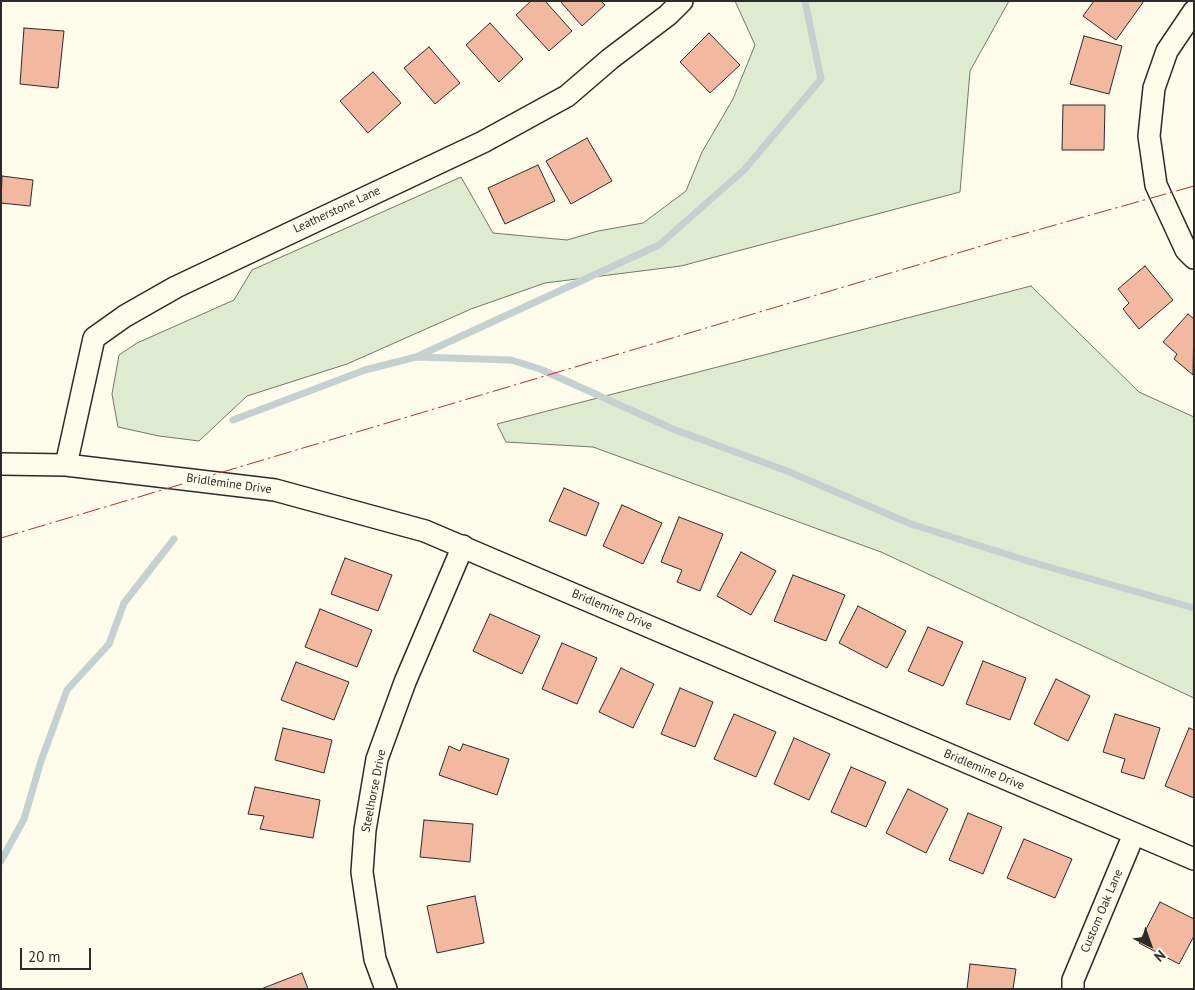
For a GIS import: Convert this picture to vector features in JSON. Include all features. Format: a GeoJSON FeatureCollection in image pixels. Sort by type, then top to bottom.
{"type":"FeatureCollection","features":[{"type":"Feature","properties":{"kind":"street","name":"Leatherstone Lane"},"geometry":{"type":"LineString","coordinates":[[66,465],[94,338],[125,316],[176,287],[483,142],[567,96],[610,59],[668,16],[682,1]]}},
{"type":"Feature","properties":{"kind":"street"},"geometry":{"type":"LineString","coordinates":[[1194,11],[1167,51],[1154,88],[1149,136],[1156,185],[1186,250],[1194,258]]}},
{"type":"Feature","properties":{"kind":"street","name":"Bridlemine Drive"},"geometry":{"type":"LineString","coordinates":[[1,464],[66,465],[276,490],[425,531],[1194,859]]}},
{"type":"Feature","properties":{"kind":"street","name":"Steelhorse Drive"},"geometry":{"type":"LineString","coordinates":[[386,989],[375,959],[362,872],[366,830],[377,759],[405,682],[463,546]]}},
{"type":"Feature","properties":{"kind":"street","name":"Custom Oak Lane"},"geometry":{"type":"LineString","coordinates":[[1073,989],[1073,980],[1134,834]]}},
{"type":"Feature","properties":{"kind":"green space"},"geometry":{"type":"Polygon","coordinates":[[[735,1],[1009,1],[970,71],[960,192],[681,266],[545,283],[471,309],[347,364],[247,396],[199,441],[159,436],[118,427],[112,394],[119,355],[137,343],[234,300],[252,270],[461,177],[493,233],[567,240],[598,231],[643,223],[686,191],[702,152],[733,99],[755,45],[735,1]]]}},
{"type":"Feature","properties":{"kind":"green space"},"geometry":{"type":"Polygon","coordinates":[[[1031,286],[1139,392],[1194,417],[1194,698],[881,552],[593,447],[506,442],[497,424],[1031,286]]]}},
{"type":"Feature","properties":{"kind":"building"},"geometry":{"type":"Polygon","coordinates":[[[531,1],[545,1],[572,31],[549,51],[516,15],[531,1]]]}},
{"type":"Feature","properties":{"kind":"building"},"geometry":{"type":"Polygon","coordinates":[[[560,1],[601,1],[605,5],[582,26],[560,1]]]}},
{"type":"Feature","properties":{"kind":"building"},"geometry":{"type":"Polygon","coordinates":[[[1094,1],[1144,1],[1116,40],[1083,16],[1094,1]]]}},
{"type":"Feature","properties":{"kind":"building"},"geometry":{"type":"Polygon","coordinates":[[[490,23],[523,59],[499,82],[466,45],[490,23]]]}},
{"type":"Feature","properties":{"kind":"building"},"geometry":{"type":"Polygon","coordinates":[[[24,28],[64,31],[58,88],[20,84],[24,28]]]}},
{"type":"Feature","properties":{"kind":"building"},"geometry":{"type":"Polygon","coordinates":[[[709,33],[740,65],[710,93],[680,62],[709,33]]]}},
{"type":"Feature","properties":{"kind":"building"},"geometry":{"type":"Polygon","coordinates":[[[1084,36],[1122,46],[1109,94],[1070,84],[1084,36]]]}},
{"type":"Feature","properties":{"kind":"building"},"geometry":{"type":"Polygon","coordinates":[[[429,47],[460,83],[435,104],[404,68],[429,47]]]}},
{"type":"Feature","properties":{"kind":"building"},"geometry":{"type":"Polygon","coordinates":[[[373,72],[401,103],[368,133],[340,101],[373,72]]]}},
{"type":"Feature","properties":{"kind":"building"},"geometry":{"type":"Polygon","coordinates":[[[1063,105],[1105,105],[1104,150],[1062,150],[1063,105]]]}},
{"type":"Feature","properties":{"kind":"building"},"geometry":{"type":"Polygon","coordinates":[[[587,138],[612,181],[571,204],[546,161],[587,138]]]}},
{"type":"Feature","properties":{"kind":"building"},"geometry":{"type":"Polygon","coordinates":[[[538,165],[555,201],[505,224],[488,188],[538,165]]]}},
{"type":"Feature","properties":{"kind":"building"},"geometry":{"type":"Polygon","coordinates":[[[2,176],[33,180],[30,206],[1,203],[2,176]]]}},
{"type":"Feature","properties":{"kind":"building"},"geometry":{"type":"Polygon","coordinates":[[[1145,266],[1173,300],[1139,329],[1123,309],[1129,303],[1118,289],[1145,266]]]}},
{"type":"Feature","properties":{"kind":"building"},"geometry":{"type":"Polygon","coordinates":[[[1188,314],[1194,319],[1193,375],[1174,359],[1177,354],[1163,342],[1188,314]]]}},
{"type":"Feature","properties":{"kind":"building"},"geometry":{"type":"Polygon","coordinates":[[[564,488],[599,503],[586,536],[549,521],[564,488]]]}},
{"type":"Feature","properties":{"kind":"building"},"geometry":{"type":"Polygon","coordinates":[[[622,505],[662,523],[643,564],[603,546],[622,505]]]}},
{"type":"Feature","properties":{"kind":"building"},"geometry":{"type":"Polygon","coordinates":[[[679,517],[723,534],[700,591],[677,582],[682,570],[661,562],[679,517]]]}},
{"type":"Feature","properties":{"kind":"building"},"geometry":{"type":"Polygon","coordinates":[[[741,552],[776,571],[751,615],[717,596],[741,552]]]}},
{"type":"Feature","properties":{"kind":"building"},"geometry":{"type":"Polygon","coordinates":[[[345,558],[392,575],[378,611],[331,594],[345,558]]]}},
{"type":"Feature","properties":{"kind":"building"},"geometry":{"type":"Polygon","coordinates":[[[793,575],[845,595],[826,641],[774,621],[793,575]]]}},
{"type":"Feature","properties":{"kind":"building"},"geometry":{"type":"Polygon","coordinates":[[[858,606],[906,631],[887,668],[839,643],[858,606]]]}},
{"type":"Feature","properties":{"kind":"building"},"geometry":{"type":"Polygon","coordinates":[[[320,609],[372,630],[357,667],[305,647],[320,609]]]}},
{"type":"Feature","properties":{"kind":"building"},"geometry":{"type":"Polygon","coordinates":[[[490,614],[540,636],[522,674],[473,651],[490,614]]]}},
{"type":"Feature","properties":{"kind":"building"},"geometry":{"type":"Polygon","coordinates":[[[928,627],[963,642],[943,686],[908,671],[928,627]]]}},
{"type":"Feature","properties":{"kind":"building"},"geometry":{"type":"Polygon","coordinates":[[[562,643],[597,658],[577,704],[542,689],[562,643]]]}},
{"type":"Feature","properties":{"kind":"building"},"geometry":{"type":"Polygon","coordinates":[[[983,661],[1026,678],[1010,720],[966,704],[983,661]]]}},
{"type":"Feature","properties":{"kind":"building"},"geometry":{"type":"Polygon","coordinates":[[[296,662],[349,682],[334,720],[281,700],[296,662]]]}},
{"type":"Feature","properties":{"kind":"building"},"geometry":{"type":"Polygon","coordinates":[[[621,668],[654,684],[633,728],[599,712],[621,668]]]}},
{"type":"Feature","properties":{"kind":"building"},"geometry":{"type":"Polygon","coordinates":[[[1056,679],[1090,696],[1068,741],[1034,724],[1056,679]]]}},
{"type":"Feature","properties":{"kind":"building"},"geometry":{"type":"Polygon","coordinates":[[[680,688],[713,702],[695,747],[661,734],[680,688]]]}},
{"type":"Feature","properties":{"kind":"building"},"geometry":{"type":"Polygon","coordinates":[[[734,714],[776,732],[756,777],[714,759],[734,714]]]}},
{"type":"Feature","properties":{"kind":"building"},"geometry":{"type":"Polygon","coordinates":[[[1115,714],[1160,728],[1144,779],[1121,772],[1125,759],[1103,752],[1115,714]]]}},
{"type":"Feature","properties":{"kind":"building"},"geometry":{"type":"Polygon","coordinates":[[[283,728],[332,740],[324,773],[275,760],[283,728]]]}},
{"type":"Feature","properties":{"kind":"building"},"geometry":{"type":"Polygon","coordinates":[[[1189,728],[1194,730],[1194,798],[1165,786],[1189,728]]]}},
{"type":"Feature","properties":{"kind":"building"},"geometry":{"type":"Polygon","coordinates":[[[794,738],[830,754],[809,800],[774,784],[794,738]]]}},
{"type":"Feature","properties":{"kind":"building"},"geometry":{"type":"Polygon","coordinates":[[[463,744],[509,759],[497,795],[439,775],[449,746],[460,751],[463,744]]]}},
{"type":"Feature","properties":{"kind":"building"},"geometry":{"type":"Polygon","coordinates":[[[851,767],[886,782],[866,827],[831,812],[851,767]]]}},
{"type":"Feature","properties":{"kind":"building"},"geometry":{"type":"Polygon","coordinates":[[[255,787],[320,800],[313,838],[260,829],[264,816],[248,814],[255,787]]]}},
{"type":"Feature","properties":{"kind":"building"},"geometry":{"type":"Polygon","coordinates":[[[908,789],[948,809],[926,853],[886,833],[908,789]]]}},
{"type":"Feature","properties":{"kind":"building"},"geometry":{"type":"Polygon","coordinates":[[[968,813],[1002,827],[983,874],[949,860],[968,813]]]}},
{"type":"Feature","properties":{"kind":"building"},"geometry":{"type":"Polygon","coordinates":[[[424,820],[473,824],[470,862],[420,857],[424,820]]]}},
{"type":"Feature","properties":{"kind":"building"},"geometry":{"type":"Polygon","coordinates":[[[1024,839],[1072,859],[1055,898],[1007,878],[1024,839]]]}},
{"type":"Feature","properties":{"kind":"building"},"geometry":{"type":"Polygon","coordinates":[[[475,896],[484,943],[437,953],[427,906],[475,896]]]}},
{"type":"Feature","properties":{"kind":"building"},"geometry":{"type":"Polygon","coordinates":[[[1160,902],[1194,919],[1194,936],[1179,964],[1139,943],[1160,902]]]}},
{"type":"Feature","properties":{"kind":"building"},"geometry":{"type":"Polygon","coordinates":[[[970,964],[1016,969],[1013,989],[967,989],[970,964]]]}},
{"type":"Feature","properties":{"kind":"building"},"geometry":{"type":"Polygon","coordinates":[[[302,973],[308,989],[261,989],[302,973]]]}},
{"type":"Feature","properties":{"kind":"waterway"},"geometry":{"type":"LineString","coordinates":[[233,420],[365,370],[416,357],[659,245],[744,170],[821,79],[805,1]]}},
{"type":"Feature","properties":{"kind":"waterway"},"geometry":{"type":"LineString","coordinates":[[416,357],[511,360],[540,369],[673,429],[787,471],[911,524],[1031,562],[1194,608]]}},
{"type":"Feature","properties":{"kind":"waterway"},"geometry":{"type":"LineString","coordinates":[[1,861],[24,819],[41,761],[67,690],[109,644],[124,603],[174,539]]}},
{"type":"Feature","properties":{"kind":"power"},"geometry":{"type":"LineString","coordinates":[[1,538],[998,241],[1194,186]]}}]}
